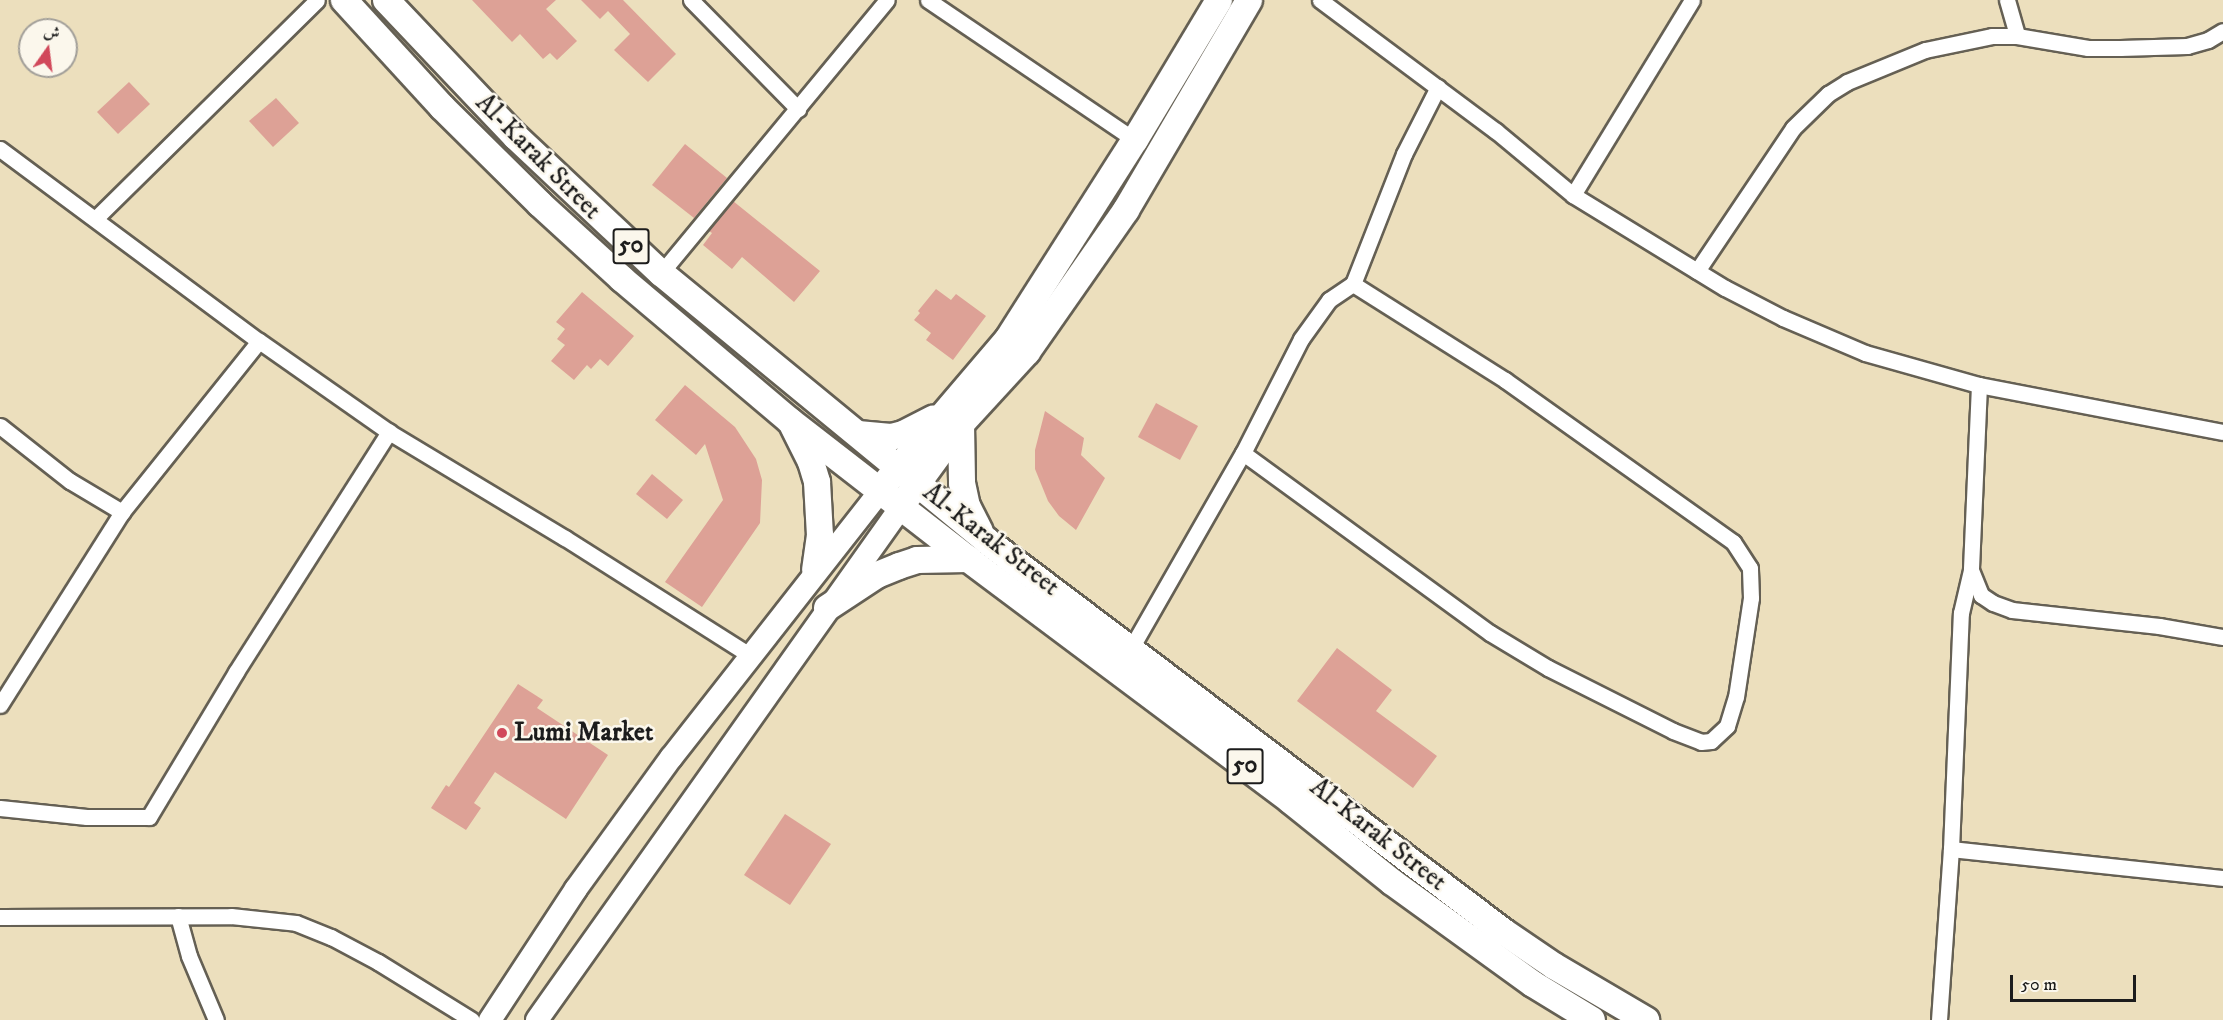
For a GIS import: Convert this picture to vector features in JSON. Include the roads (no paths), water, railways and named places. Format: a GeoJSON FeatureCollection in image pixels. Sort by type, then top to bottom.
{"type":"FeatureCollection","features":[{"type":"Feature","properties":{"kind":"main road","name":"Al-Karak Street"},"geometry":{"type":"LineString","coordinates":[[344,0],[442,106],[540,204],[622,279],[790,421],[968,560],[1291,801],[1392,882],[1533,984],[1592,1020]]}},
{"type":"Feature","properties":{"kind":"main road","name":"Al-Karak Street"},"geometry":{"type":"LineString","coordinates":[[386,0],[516,137],[661,273],[987,541],[1409,860],[1554,966],[1646,1020]]}},
{"type":"Feature","properties":{"kind":"main road"},"geometry":{"type":"LineString","coordinates":[[537,1020],[827,608],[918,483],[951,419],[1008,339],[1135,140],[1219,0]]}},
{"type":"Feature","properties":{"kind":"main road"},"geometry":{"type":"LineString","coordinates":[[490,1020],[576,889],[671,758],[815,570],[898,467],[1027,352],[1126,210],[1250,0]]}},
{"type":"Feature","properties":{"kind":"main road"},"geometry":{"type":"LineString","coordinates":[[858,434],[876,437],[897,436],[951,419]]}},
{"type":"Feature","properties":{"kind":"main road"},"geometry":{"type":"LineString","coordinates":[[951,419],[967,506],[987,541]]}},
{"type":"Feature","properties":{"kind":"main road"},"geometry":{"type":"LineString","coordinates":[[790,421],[811,462],[817,482],[820,535],[815,570]]}},
{"type":"Feature","properties":{"kind":"main road"},"geometry":{"type":"LineString","coordinates":[[827,608],[877,575],[899,566],[917,560],[968,560]]}},
{"type":"Feature","properties":{"kind":"main road"},"geometry":{"type":"LineString","coordinates":[[1392,882],[1409,860]]}},
{"type":"Feature","properties":{"kind":"street"},"geometry":{"type":"LineString","coordinates":[[96,218],[317,0]]}},
{"type":"Feature","properties":{"kind":"street"},"geometry":{"type":"LineString","coordinates":[[691,0],[798,109]]}},
{"type":"Feature","properties":{"kind":"street"},"geometry":{"type":"LineString","coordinates":[[661,273],[887,0]]}},
{"type":"Feature","properties":{"kind":"street"},"geometry":{"type":"LineString","coordinates":[[928,0],[1135,140]]}},
{"type":"Feature","properties":{"kind":"street"},"geometry":{"type":"LineString","coordinates":[[1320,0],[1438,87],[1573,195],[1697,272],[1818,335],[1912,368],[1979,385],[2223,432]]}},
{"type":"Feature","properties":{"kind":"street"},"geometry":{"type":"LineString","coordinates":[[1573,195],[1692,0]]}},
{"type":"Feature","properties":{"kind":"street"},"geometry":{"type":"LineString","coordinates":[[2007,0],[2017,36]]}},
{"type":"Feature","properties":{"kind":"street"},"geometry":{"type":"LineString","coordinates":[[1697,272],[1793,128],[1828,94],[1856,78],[1924,50],[1992,36],[2017,36],[2067,46],[2120,48],[2187,46],[2208,40],[2223,31]]}},
{"type":"Feature","properties":{"kind":"street"},"geometry":{"type":"LineString","coordinates":[[1130,650],[1243,453],[1301,339],[1316,315],[1329,300],[1353,284],[1404,154],[1438,87]]}},
{"type":"Feature","properties":{"kind":"street"},"geometry":{"type":"LineString","coordinates":[[0,149],[259,341],[389,432],[565,538],[751,656]]}},
{"type":"Feature","properties":{"kind":"street"},"geometry":{"type":"LineString","coordinates":[[1243,453],[1490,633],[1548,668],[1673,731],[1701,742],[1711,741],[1727,726],[1736,697],[1751,598],[1750,568],[1733,542],[1505,380],[1353,284]]}},
{"type":"Feature","properties":{"kind":"street"},"geometry":{"type":"LineString","coordinates":[[0,705],[122,512],[259,341]]}},
{"type":"Feature","properties":{"kind":"street"},"geometry":{"type":"LineString","coordinates":[[1939,1020],[1951,849],[1961,614],[1971,570],[1979,385]]}},
{"type":"Feature","properties":{"kind":"street"},"geometry":{"type":"LineString","coordinates":[[0,426],[70,482],[122,512]]}},
{"type":"Feature","properties":{"kind":"street"},"geometry":{"type":"LineString","coordinates":[[0,808],[87,818],[149,818],[236,672],[389,432]]}},
{"type":"Feature","properties":{"kind":"street"},"geometry":{"type":"LineString","coordinates":[[1971,570],[1981,595],[2012,610],[2149,625],[2223,637]]}},
{"type":"Feature","properties":{"kind":"street"},"geometry":{"type":"LineString","coordinates":[[1951,849],[2223,878]]}},
{"type":"Feature","properties":{"kind":"street"},"geometry":{"type":"LineString","coordinates":[[178,916],[189,956],[216,1020]]}},
{"type":"Feature","properties":{"kind":"street"},"geometry":{"type":"LineString","coordinates":[[0,917],[261,918],[311,928],[378,962],[471,1020]]}},
{"type":"Feature","properties":{"kind":"place","name":"Lumi Market"},"geometry":{"type":"Point","coordinates":[502,733]}}]}
